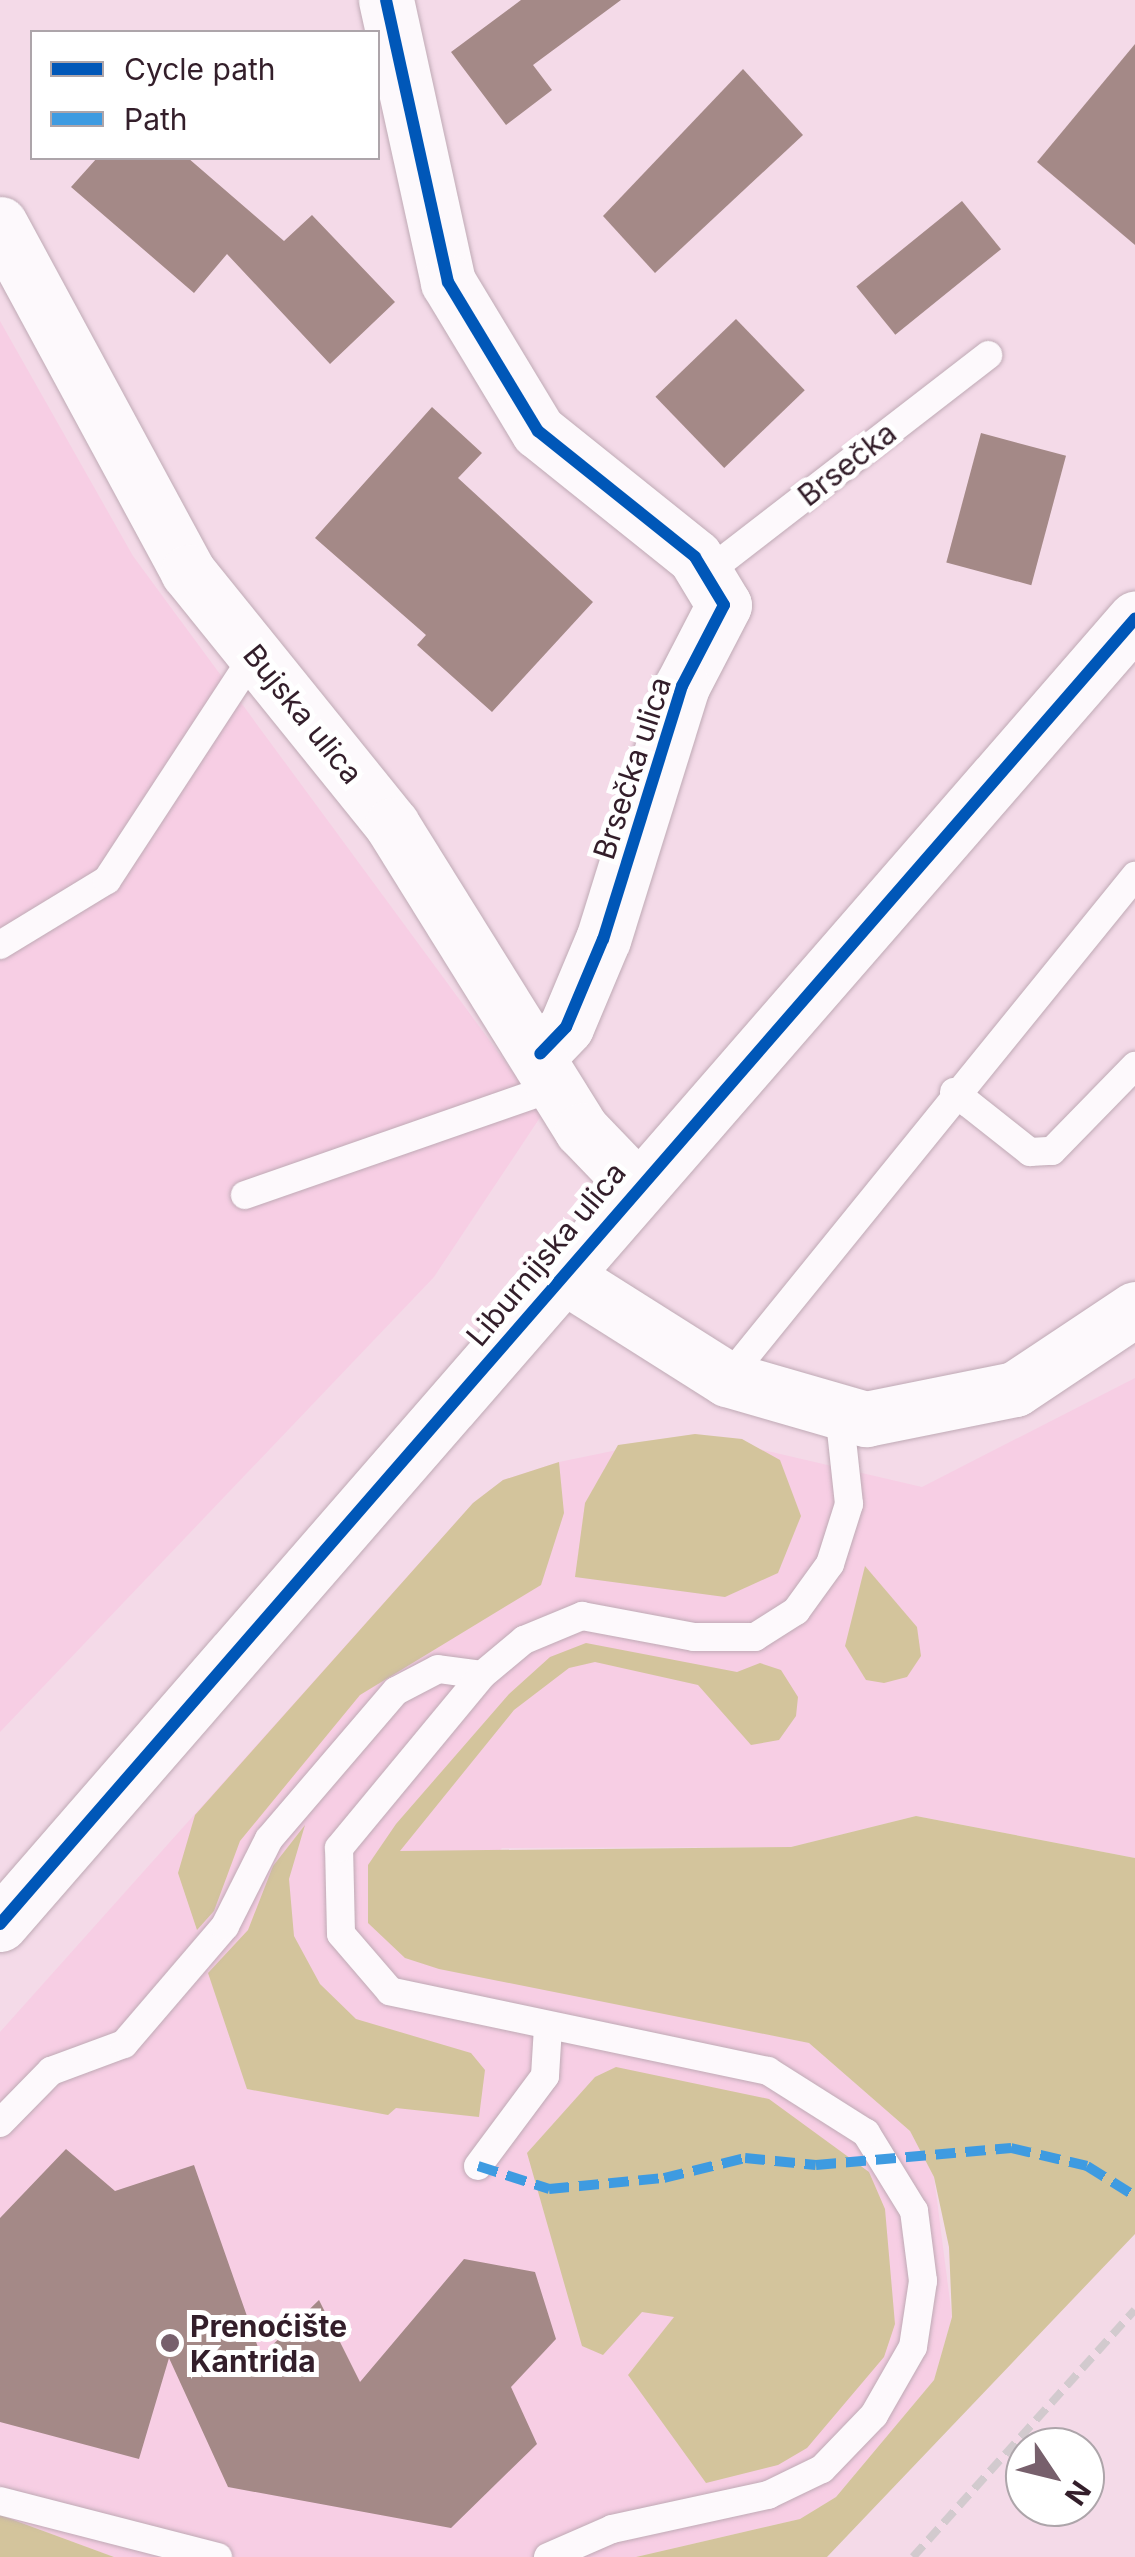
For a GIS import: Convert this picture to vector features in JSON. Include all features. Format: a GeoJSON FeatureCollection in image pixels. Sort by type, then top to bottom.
{"type":"FeatureCollection","features":[{"type":"Feature","properties":{"kind":"street"},"geometry":{"type":"LineString","coordinates":[[386,0],[448,282],[538,431],[705,574]]}},
{"type":"Feature","properties":{"kind":"street","name":"Bujska ulica"},"geometry":{"type":"LineString","coordinates":[[0,224],[188,572],[392,824],[549,1070],[582,1130],[636,1185]]}},
{"type":"Feature","properties":{"kind":"street","name":"Brsečka ulica"},"geometry":{"type":"LineString","coordinates":[[549,1070],[603,940],[682,686],[724,605],[705,574]]}},
{"type":"Feature","properties":{"kind":"street","name":"Liburnijska ulica"},"geometry":{"type":"LineString","coordinates":[[0,1924],[564,1276],[636,1185],[1135,619]]}},
{"type":"Feature","properties":{"kind":"street"},"geometry":{"type":"LineString","coordinates":[[564,1276],[727,1379],[866,1420],[1016,1389],[1135,1309]]}},
{"type":"Feature","properties":{"kind":"lane","name":"Brsečka"},"geometry":{"type":"LineString","coordinates":[[705,574],[988,355]]}},
{"type":"Feature","properties":{"kind":"lane"},"geometry":{"type":"LineString","coordinates":[[0,945],[107,880],[254,654]]}},
{"type":"Feature","properties":{"kind":"lane"},"geometry":{"type":"LineString","coordinates":[[727,1379],[954,1092],[1135,876]]}},
{"type":"Feature","properties":{"kind":"lane"},"geometry":{"type":"LineString","coordinates":[[954,1092],[1030,1152],[1052,1152],[1135,1066]]}},
{"type":"Feature","properties":{"kind":"lane"},"geometry":{"type":"LineString","coordinates":[[245,1196],[549,1070]]}},
{"type":"Feature","properties":{"kind":"lane"},"geometry":{"type":"LineString","coordinates":[[548,2557],[612,2529],[768,2494],[822,2469],[893,2388],[922,2318],[922,2281],[900,2178],[866,2133],[829,2105],[768,2071],[548,2027],[390,1990],[351,1954],[334,1903],[339,1848],[352,1826],[482,1675],[524,1640],[582,1616],[721,1640],[776,1626],[815,1590],[842,1533],[850,1468],[839,1412]]}},
{"type":"Feature","properties":{"kind":"lane"},"geometry":{"type":"LineString","coordinates":[[0,2123],[51,2071],[124,2044],[225,1926],[269,1839],[396,1692],[438,1669],[482,1675]]}},
{"type":"Feature","properties":{"kind":"lane"},"geometry":{"type":"LineString","coordinates":[[478,2166],[545,2076],[548,2027]]}},
{"type":"Feature","properties":{"kind":"lane"},"geometry":{"type":"LineString","coordinates":[[0,2501],[218,2557]]}},
{"type":"Feature","properties":{"kind":"shaded area"},"geometry":{"type":"Polygon","coordinates":[[[0,321],[133,556],[543,1113],[434,1277],[0,1732],[0,321]]]}},
{"type":"Feature","properties":{"kind":"shaded area"},"geometry":{"type":"Polygon","coordinates":[[[1135,1378],[1135,1858],[916,1816],[791,1847],[502,1848],[405,1958],[809,2043],[910,2131],[934,2177],[952,2317],[934,2380],[836,2497],[800,2519],[636,2557],[114,2557],[0,2515],[0,2032],[473,1503],[503,1480],[559,1462],[695,1434],[922,1487],[1135,1378]]]}},
{"type":"Feature","properties":{"kind":"shaded area"},"geometry":{"type":"Polygon","coordinates":[[[695,1434],[742,1439],[780,1460],[801,1516],[778,1573],[725,1597],[575,1577],[585,1503],[618,1445],[695,1434]]]}},
{"type":"Feature","properties":{"kind":"shaded area"},"geometry":{"type":"Polygon","coordinates":[[[559,1462],[564,1513],[541,1585],[360,1695],[240,1841],[214,1911],[197,1930],[178,1873],[195,1815],[473,1503],[503,1480],[559,1462]]]}},
{"type":"Feature","properties":{"kind":"shaded area"},"geometry":{"type":"Polygon","coordinates":[[[865,1566],[917,1627],[921,1656],[907,1677],[884,1683],[866,1680],[845,1646],[865,1566]]]}},
{"type":"Feature","properties":{"kind":"shaded area"},"geometry":{"type":"Polygon","coordinates":[[[586,1643],[737,1672],[760,1663],[781,1670],[798,1697],[796,1716],[779,1740],[751,1745],[698,1685],[595,1662],[569,1668],[514,1710],[400,1851],[791,1847],[916,1816],[1135,1858],[1135,2234],[827,2557],[636,2557],[800,2519],[836,2497],[934,2380],[952,2317],[949,2247],[934,2177],[910,2131],[809,2043],[439,1969],[405,1958],[368,1923],[368,1865],[396,1824],[509,1694],[550,1657],[586,1643]]]}},
{"type":"Feature","properties":{"kind":"shaded area"},"geometry":{"type":"Polygon","coordinates":[[[305,1825],[289,1879],[294,1936],[320,1984],[356,2019],[471,2053],[485,2070],[479,2117],[396,2108],[388,2115],[247,2089],[208,1973],[248,1930],[273,1866],[305,1825]]]}},
{"type":"Feature","properties":{"kind":"shaded area"},"geometry":{"type":"Polygon","coordinates":[[[616,2067],[769,2099],[869,2172],[885,2209],[895,2324],[884,2357],[807,2448],[778,2465],[706,2483],[628,2375],[674,2317],[642,2312],[603,2355],[582,2346],[527,2153],[595,2077],[616,2067]]]}},
{"type":"Feature","properties":{"kind":"shaded area"},"geometry":{"type":"Polygon","coordinates":[[[0,2515],[114,2557],[0,2557],[0,2515]]]}},
{"type":"Feature","properties":{"kind":"building"},"geometry":{"type":"Polygon","coordinates":[[[521,0],[621,0],[533,65],[552,90],[506,125],[451,52],[521,0]]]}},
{"type":"Feature","properties":{"kind":"building"},"geometry":{"type":"Polygon","coordinates":[[[1135,44],[1135,245],[1037,162],[1135,44]]]}},
{"type":"Feature","properties":{"kind":"building"},"geometry":{"type":"Polygon","coordinates":[[[743,69],[803,135],[655,273],[603,216],[743,69]]]}},
{"type":"Feature","properties":{"kind":"building"},"geometry":{"type":"Polygon","coordinates":[[[95,160],[190,160],[284,241],[312,215],[395,302],[330,364],[227,254],[194,293],[71,187],[95,160]]]}},
{"type":"Feature","properties":{"kind":"building"},"geometry":{"type":"Polygon","coordinates":[[[962,201],[1001,249],[895,335],[856,287],[962,201]]]}},
{"type":"Feature","properties":{"kind":"building"},"geometry":{"type":"Polygon","coordinates":[[[736,319],[805,390],[724,468],[655,397],[736,319]]]}},
{"type":"Feature","properties":{"kind":"building"},"geometry":{"type":"Polygon","coordinates":[[[432,407],[482,453],[458,478],[593,602],[492,712],[417,645],[426,635],[315,538],[432,407]]]}},
{"type":"Feature","properties":{"kind":"building"},"geometry":{"type":"Polygon","coordinates":[[[981,433],[1066,456],[1031,585],[946,562],[981,433]]]}},
{"type":"Feature","properties":{"kind":"building","name":"Prenoćište Kantrida"},"geometry":{"type":"Polygon","coordinates":[[[66,2149],[115,2191],[194,2165],[261,2356],[319,2300],[360,2382],[464,2259],[535,2272],[556,2339],[511,2387],[537,2444],[451,2528],[228,2487],[169,2358],[139,2459],[0,2422],[0,2218],[66,2149]]]}},
{"type":"Feature","properties":{"kind":"railway"},"geometry":{"type":"LineString","coordinates":[[913,2557],[1135,2310]]}},
{"type":"Feature","properties":{"kind":"marked path"},"geometry":{"type":"LineString","coordinates":[[478,2166],[549,2189],[664,2178],[745,2158],[816,2165],[1011,2148],[1087,2166],[1135,2196]]}},
{"type":"Feature","properties":{"kind":"cycle path"},"geometry":{"type":"LineString","coordinates":[[386,0],[448,282],[538,431],[695,557],[724,605],[682,686],[603,939],[566,1027],[540,1054]]}},
{"type":"Feature","properties":{"kind":"cycle path"},"geometry":{"type":"LineString","coordinates":[[0,1924],[1135,619]]}},
{"type":"Feature","properties":{"kind":"place","name":"Prenoćište Kantrida"},"geometry":{"type":"Point","coordinates":[170,2343]}}]}
